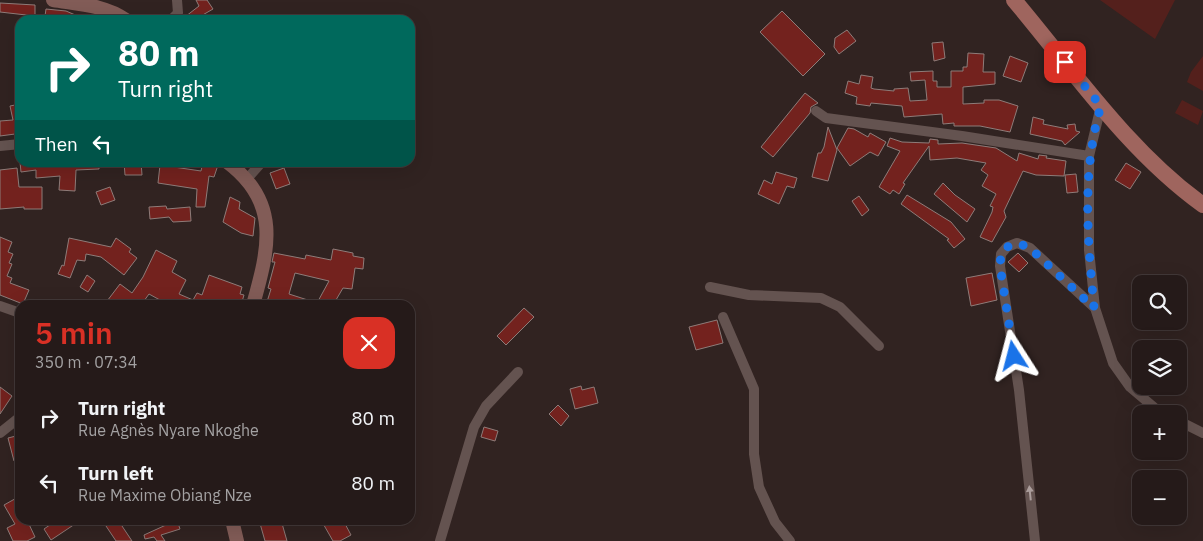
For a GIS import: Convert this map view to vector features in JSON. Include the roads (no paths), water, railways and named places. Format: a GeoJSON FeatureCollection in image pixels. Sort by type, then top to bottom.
{"type":"FeatureCollection","features":[{"type":"Feature","properties":{"kind":"main road"},"geometry":{"type":"LineString","coordinates":[[1014,0],[1101,106],[1151,159],[1203,205]]}},
{"type":"Feature","properties":{"kind":"street"},"geometry":{"type":"LineString","coordinates":[[53,0],[95,6],[118,15]]}},
{"type":"Feature","properties":{"kind":"street"},"geometry":{"type":"LineString","coordinates":[[175,15],[178,12],[177,0]]}},
{"type":"Feature","properties":{"kind":"street"},"geometry":{"type":"LineString","coordinates":[[1101,106],[1089,156],[1089,250],[1094,308],[1100,330],[1113,363],[1130,387],[1151,405]]}},
{"type":"Feature","properties":{"kind":"street"},"geometry":{"type":"LineString","coordinates":[[816,111],[826,118],[962,136],[1089,156]]}},
{"type":"Feature","properties":{"kind":"street"},"geometry":{"type":"LineString","coordinates":[[0,146],[15,144]]}},
{"type":"Feature","properties":{"kind":"street"},"geometry":{"type":"LineString","coordinates":[[233,167],[247,179],[262,205],[266,251],[254,300]]}},
{"type":"Feature","properties":{"kind":"street"},"geometry":{"type":"LineString","coordinates":[[247,179],[258,167]]}},
{"type":"Feature","properties":{"kind":"street"},"geometry":{"type":"LineString","coordinates":[[1035,541],[1019,390],[1000,266],[1001,254],[1007,247],[1018,243],[1030,248],[1094,308]]}},
{"type":"Feature","properties":{"kind":"street"},"geometry":{"type":"LineString","coordinates":[[710,287],[748,295],[821,298],[840,307],[879,346]]}},
{"type":"Feature","properties":{"kind":"street"},"geometry":{"type":"LineString","coordinates":[[0,306],[15,311]]}},
{"type":"Feature","properties":{"kind":"street"},"geometry":{"type":"LineString","coordinates":[[723,317],[754,389],[754,448],[759,487],[775,522],[790,541]]}},
{"type":"Feature","properties":{"kind":"street"},"geometry":{"type":"LineString","coordinates":[[440,541],[474,427],[491,400],[518,372]]}},
{"type":"Feature","properties":{"kind":"street"},"geometry":{"type":"LineString","coordinates":[[0,433],[15,421]]}},
{"type":"Feature","properties":{"kind":"street"},"geometry":{"type":"LineString","coordinates":[[1187,425],[1203,433]]}},
{"type":"Feature","properties":{"kind":"street"},"geometry":{"type":"LineString","coordinates":[[233,525],[237,541]]}}]}
